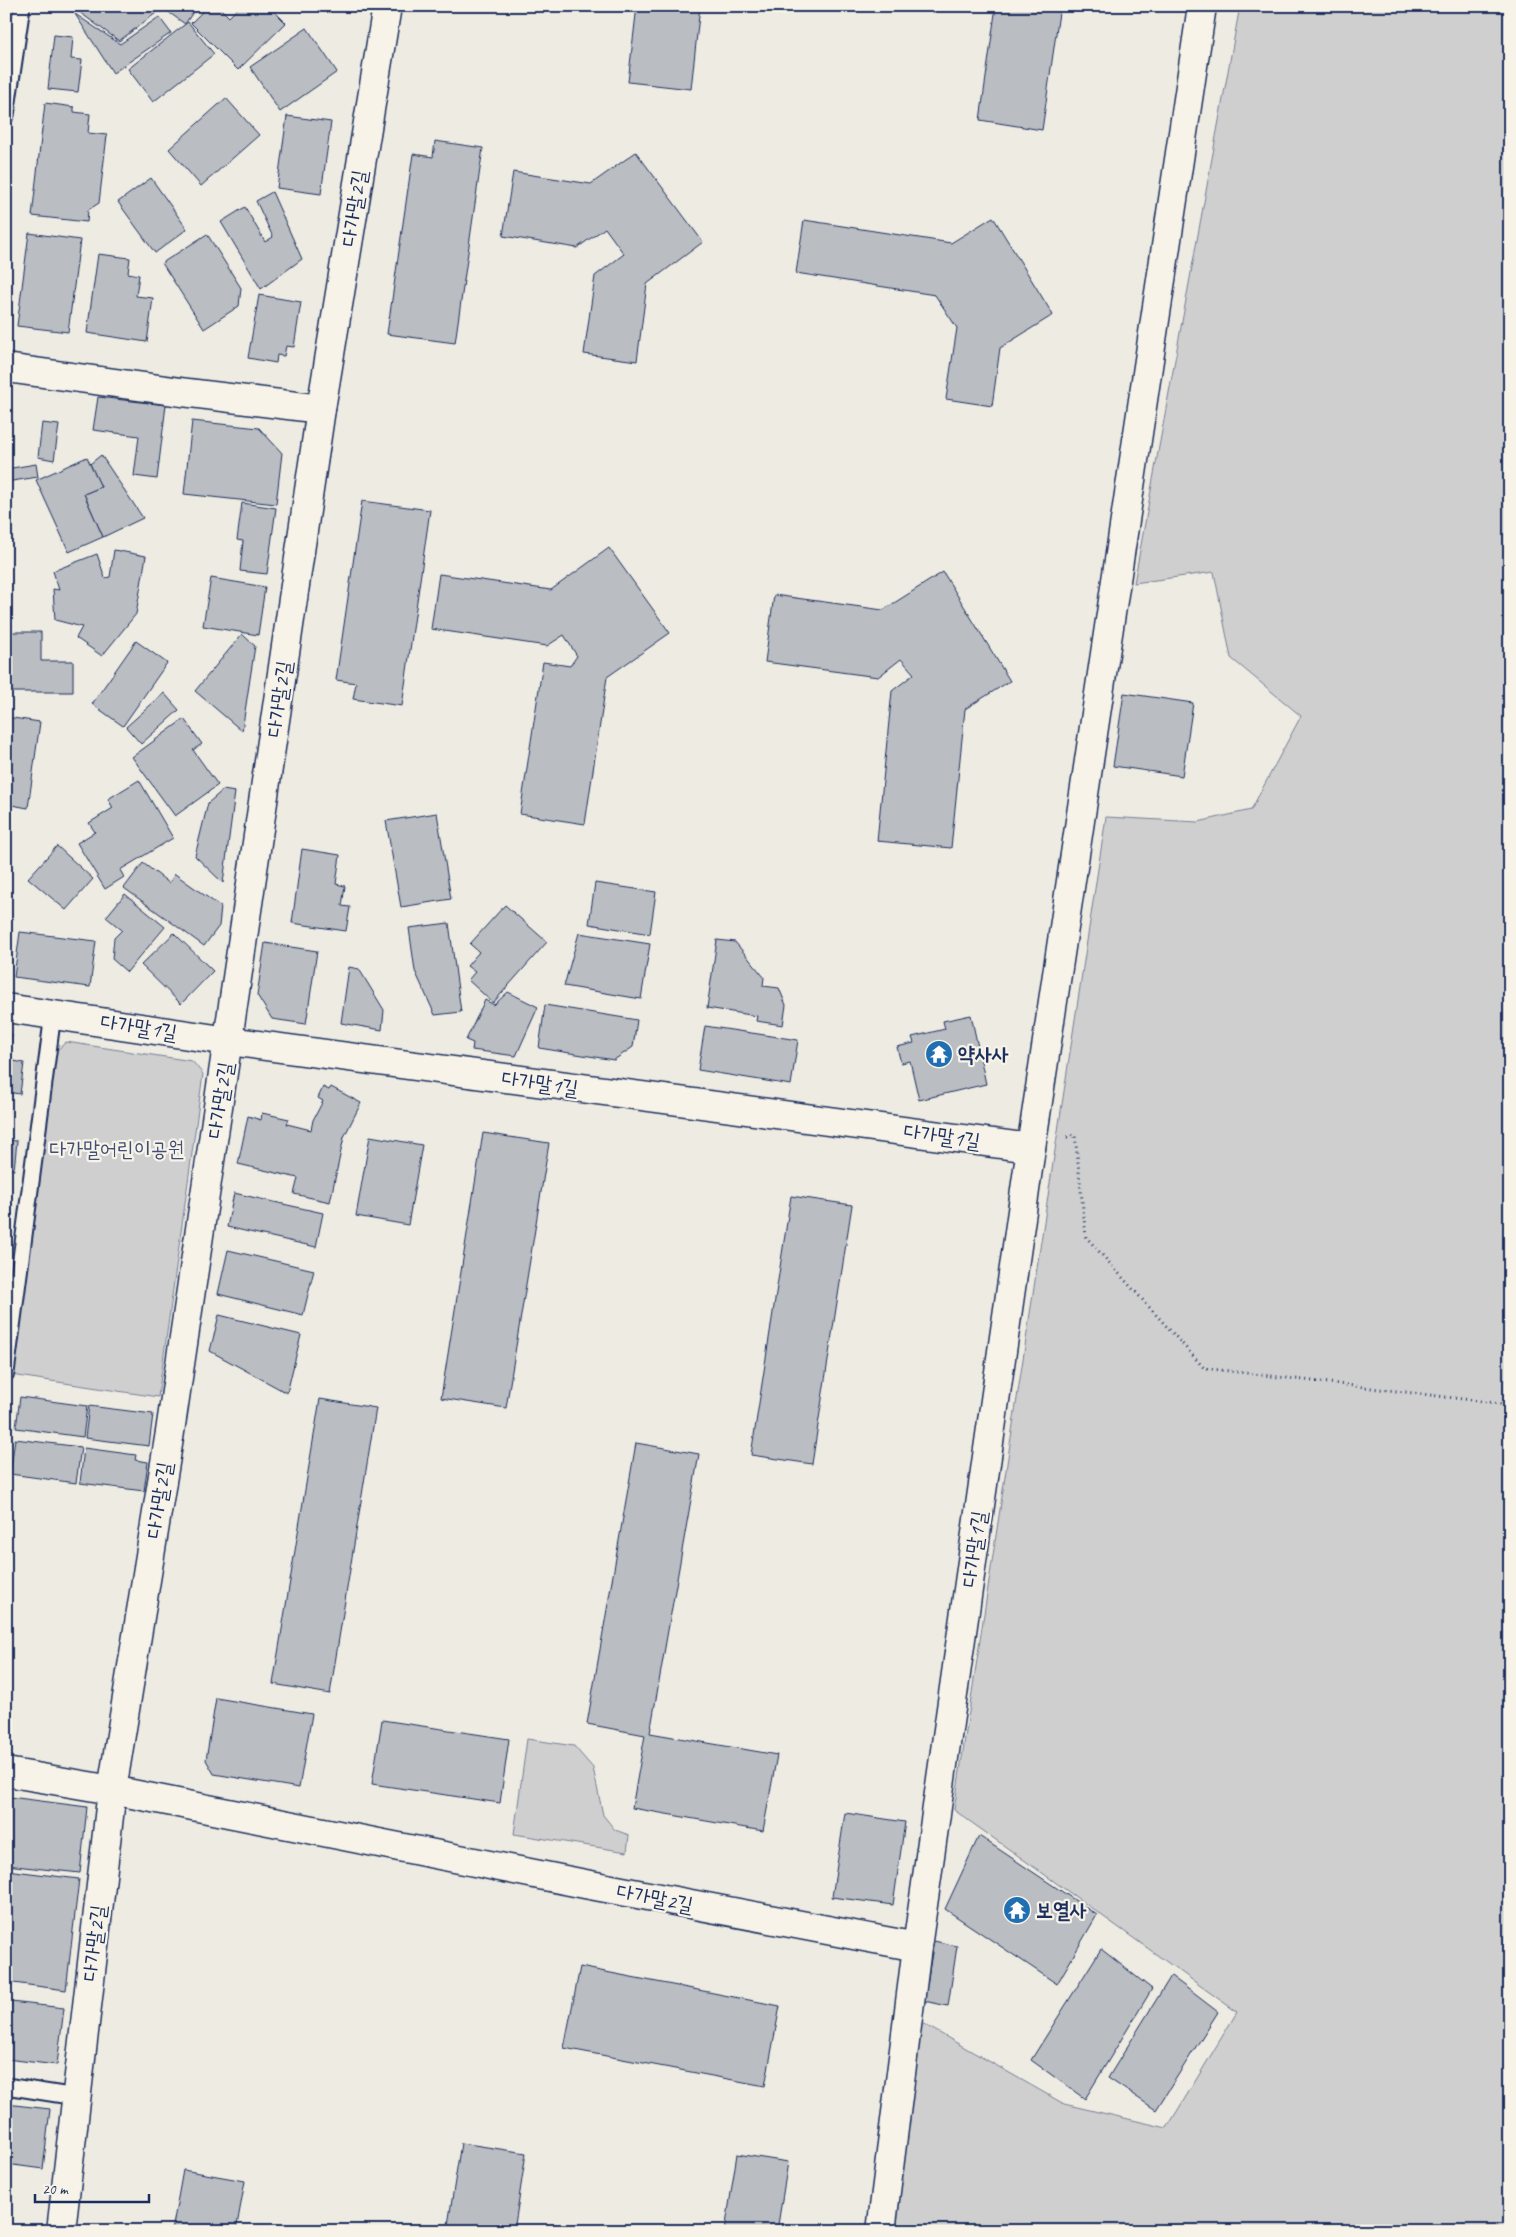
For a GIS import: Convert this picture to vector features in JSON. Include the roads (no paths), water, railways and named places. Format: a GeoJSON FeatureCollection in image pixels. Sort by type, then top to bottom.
{"type":"FeatureCollection","features":[{"type":"Feature","properties":{"kind":"street","name":"다가말2길"},"geometry":{"type":"LineString","coordinates":[[61,2231],[112,1790],[229,1041],[322,409],[387,6]]}},
{"type":"Feature","properties":{"kind":"street"},"geometry":{"type":"LineString","coordinates":[[1031,1148],[1202,6]]}},
{"type":"Feature","properties":{"kind":"street"},"geometry":{"type":"LineString","coordinates":[[6,368],[322,409]]}},
{"type":"Feature","properties":{"kind":"street","name":"다가말1길"},"geometry":{"type":"LineString","coordinates":[[6,1008],[229,1041],[1031,1148],[917,1947]]}},
{"type":"Feature","properties":{"kind":"street","name":"다가말2길"},"geometry":{"type":"LineString","coordinates":[[6,1772],[112,1790],[585,1884],[917,1947]]}},
{"type":"Feature","properties":{"kind":"street"},"geometry":{"type":"LineString","coordinates":[[881,2231],[917,1947]]}},
{"type":"Feature","properties":{"kind":"lane"},"geometry":{"type":"LineString","coordinates":[[6,115],[22,6]]}},
{"type":"Feature","properties":{"kind":"lane"},"geometry":{"type":"LineString","coordinates":[[6,1373],[53,1014]]}},
{"type":"Feature","properties":{"kind":"lane"},"geometry":{"type":"LineString","coordinates":[[6,2086],[76,2097]]}},
{"type":"Feature","properties":{"kind":"place","name":"약사사"},"geometry":{"type":"Point","coordinates":[939,1054]}},
{"type":"Feature","properties":{"kind":"place","name":"보열사"},"geometry":{"type":"Point","coordinates":[1017,1910]}},
{"type":"Feature","properties":{"kind":"park label","name":"다가말어린이공원"},"geometry":{"type":"Point","coordinates":[117,1149]}}]}
